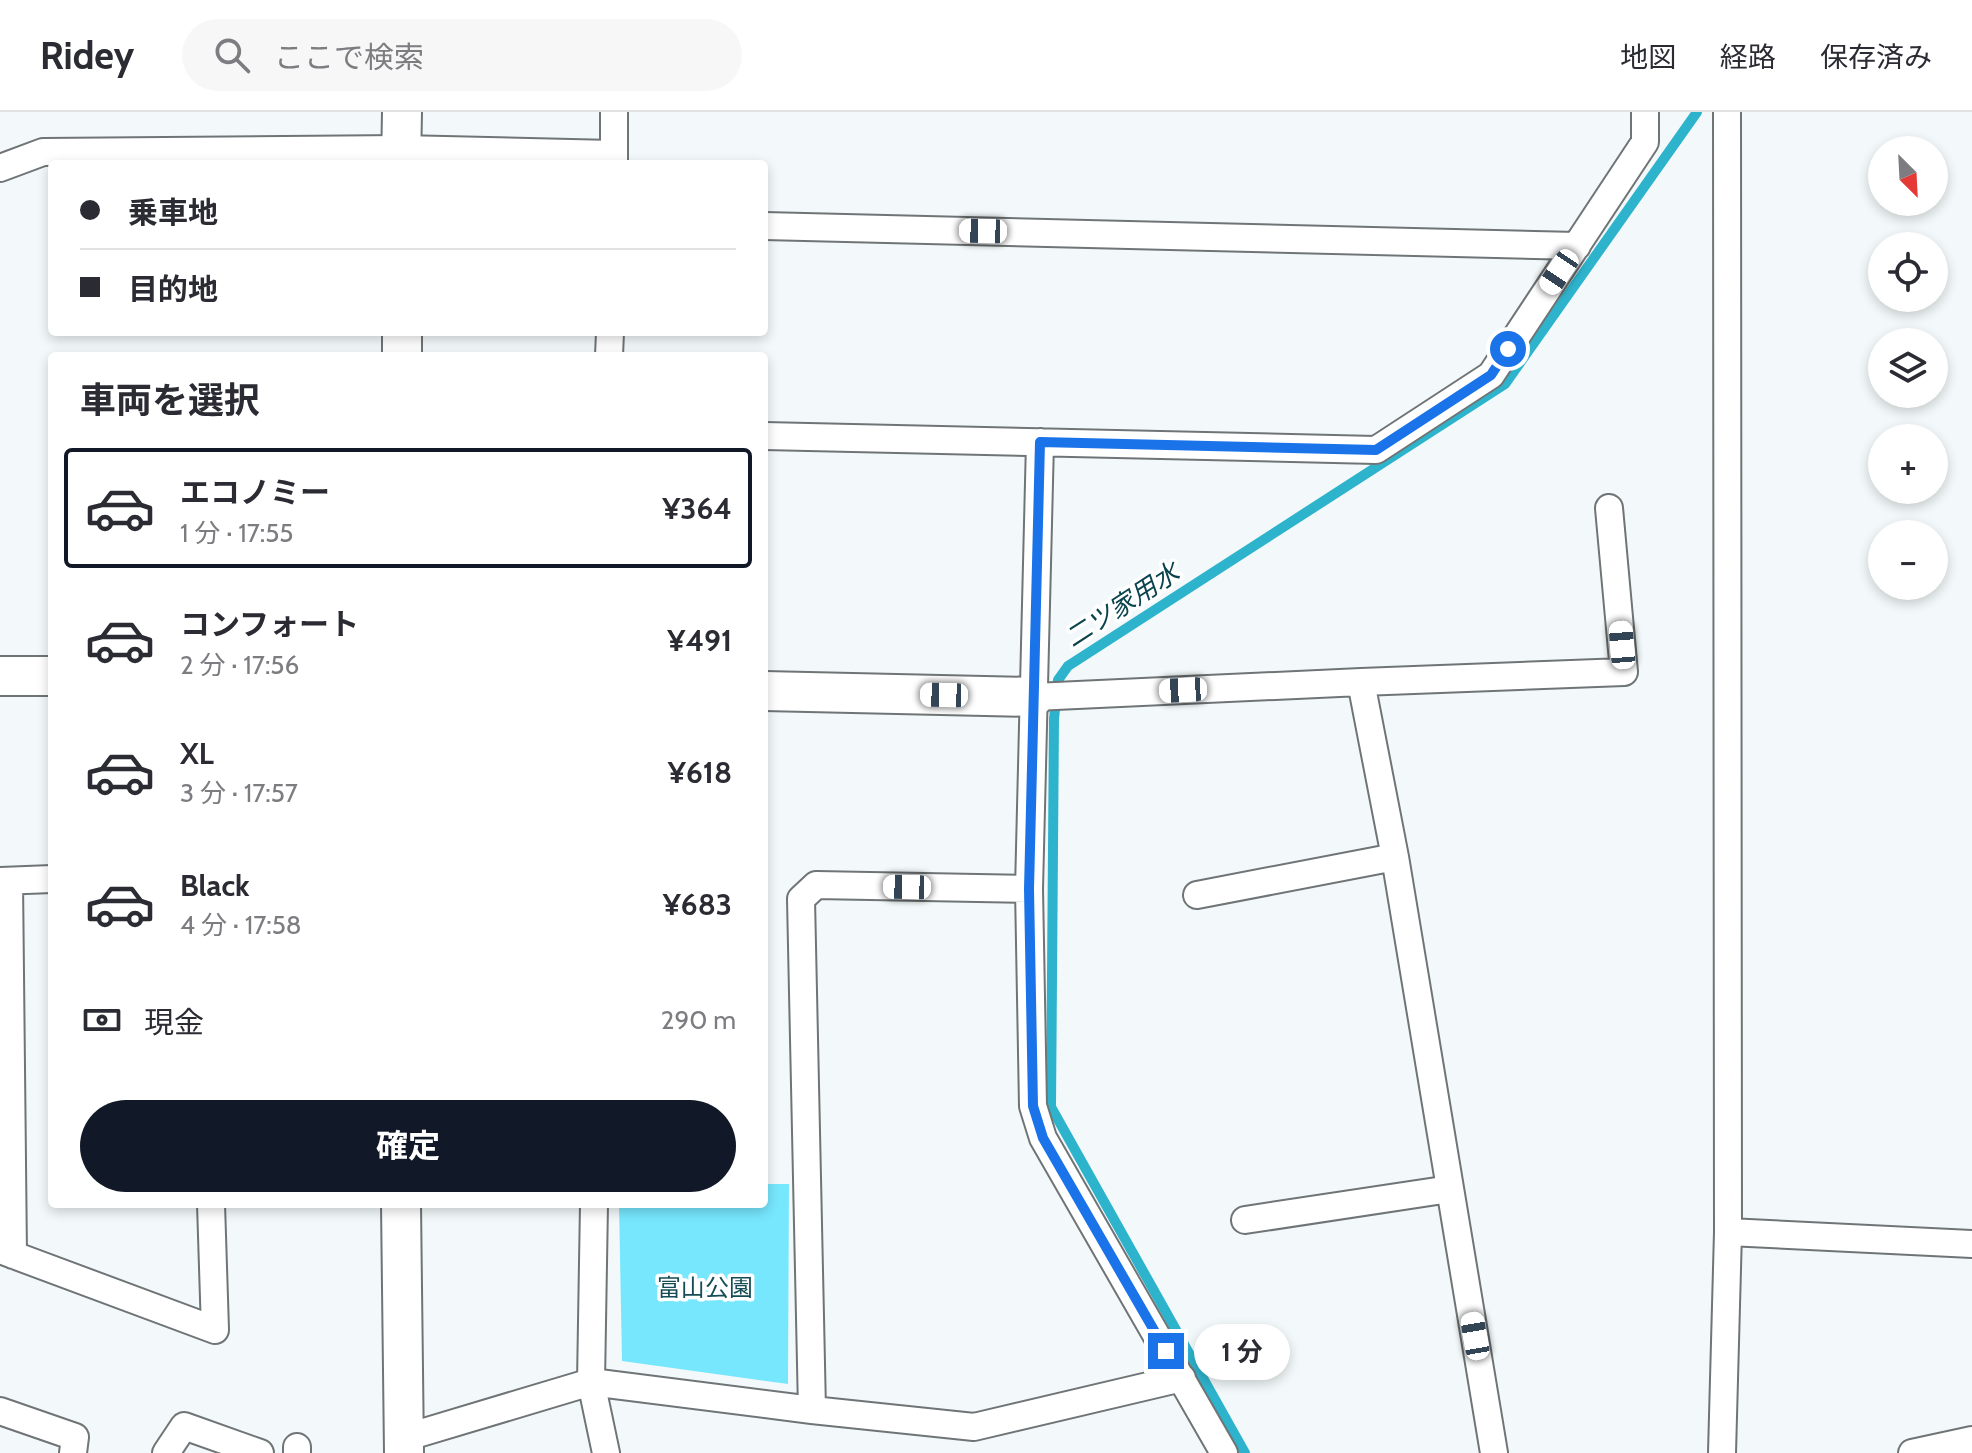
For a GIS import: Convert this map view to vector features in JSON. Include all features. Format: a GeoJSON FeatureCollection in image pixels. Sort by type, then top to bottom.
{"type":"FeatureCollection","features":[{"type":"Feature","properties":{"kind":"street"},"geometry":{"type":"LineString","coordinates":[[0,168],[43,152],[401,142],[614,159],[614,112]]}},
{"type":"Feature","properties":{"kind":"street"},"geometry":{"type":"LineString","coordinates":[[768,436],[1376,450],[1491,375],[1645,142],[1645,112]]}},
{"type":"Feature","properties":{"kind":"street"},"geometry":{"type":"LineString","coordinates":[[1722,1453],[1728,1232],[1727,112]]}},
{"type":"Feature","properties":{"kind":"street"},"geometry":{"type":"LineString","coordinates":[[768,226],[1577,246]]}},
{"type":"Feature","properties":{"kind":"street"},"geometry":{"type":"LineString","coordinates":[[1040,442],[1029,889],[1033,1106],[1043,1138],[1224,1453]]}},
{"type":"Feature","properties":{"kind":"street"},"geometry":{"type":"LineString","coordinates":[[768,691],[1034,697],[1624,672],[1609,508]]}},
{"type":"Feature","properties":{"kind":"street"},"geometry":{"type":"LineString","coordinates":[[0,676],[48,676]]}},
{"type":"Feature","properties":{"kind":"street"},"geometry":{"type":"LineString","coordinates":[[1361,682],[1395,857],[1494,1453]]}},
{"type":"Feature","properties":{"kind":"street"},"geometry":{"type":"LineString","coordinates":[[1197,895],[1395,857]]}},
{"type":"Feature","properties":{"kind":"street"},"geometry":{"type":"LineString","coordinates":[[48,879],[5,881],[6,1253],[215,1330],[211,1208]]}},
{"type":"Feature","properties":{"kind":"street"},"geometry":{"type":"LineString","coordinates":[[812,1410],[801,899],[816,885],[1029,889]]}},
{"type":"Feature","properties":{"kind":"street"},"geometry":{"type":"LineString","coordinates":[[1245,1220],[1450,1189]]}},
{"type":"Feature","properties":{"kind":"street"},"geometry":{"type":"LineString","coordinates":[[401,1208],[404,1445],[591,1382],[812,1410],[972,1440],[1182,1378]]}},
{"type":"Feature","properties":{"kind":"street"},"geometry":{"type":"LineString","coordinates":[[594,1208],[591,1382],[606,1453]]}},
{"type":"Feature","properties":{"kind":"street"},"geometry":{"type":"LineString","coordinates":[[1728,1232],[1972,1244]]}},
{"type":"Feature","properties":{"kind":"street"},"geometry":{"type":"LineString","coordinates":[[0,1411],[75,1437],[73,1453]]}},
{"type":"Feature","properties":{"kind":"street"},"geometry":{"type":"LineString","coordinates":[[166,1453],[184,1426],[260,1453]]}},
{"type":"Feature","properties":{"kind":"street"},"geometry":{"type":"LineString","coordinates":[[1912,1453],[1972,1440]]}},
{"type":"Feature","properties":{"kind":"green space","name":"富山公園"},"geometry":{"type":"Polygon","coordinates":[[[768,1184],[789,1184],[788,1384],[622,1361],[619,1208],[768,1208],[768,1184]]]}},
{"type":"Feature","properties":{"kind":"waterway","name":"二ツ家用水"},"geometry":{"type":"LineString","coordinates":[[1245,1453],[1051,1107],[1054,719],[1058,680],[1068,666],[1505,384],[1697,112]]}},
{"type":"Feature","properties":{"kind":"route"},"geometry":{"type":"LineString","coordinates":[[1166,1351],[1043,1138],[1033,1106],[1029,889],[1040,442],[1376,450],[1491,375],[1508,349]]}}]}
